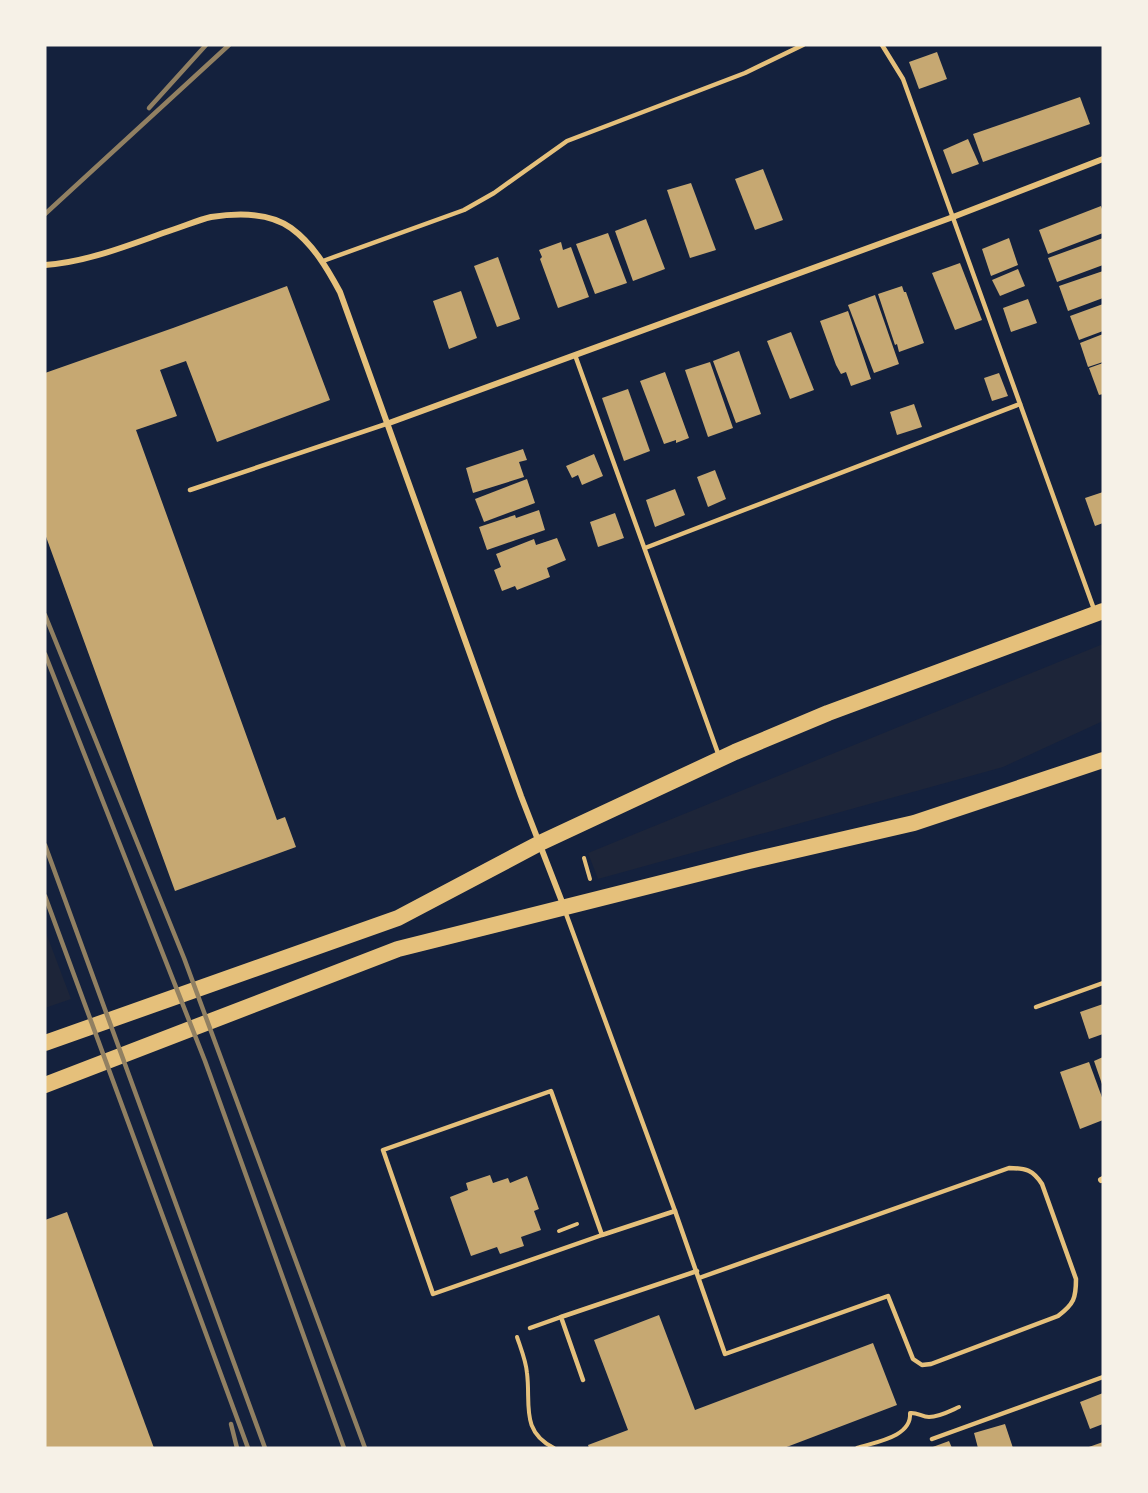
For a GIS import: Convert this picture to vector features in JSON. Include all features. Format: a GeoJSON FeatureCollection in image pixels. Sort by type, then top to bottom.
{"type":"FeatureCollection","features":[{"type":"Feature","properties":{"kind":"highway"},"geometry":{"type":"LineString","coordinates":[[45,1043],[399,918],[540,843],[720,759],[828,713],[1099,613]]}},
{"type":"Feature","properties":{"kind":"highway"},"geometry":{"type":"LineString","coordinates":[[45,1085],[398,948],[749,861],[914,823],[1103,759]]}},
{"type":"Feature","properties":{"kind":"street"},"geometry":{"type":"LineString","coordinates":[[388,423],[953,217],[1103,159]]}},
{"type":"Feature","properties":{"kind":"street"},"geometry":{"type":"LineString","coordinates":[[45,265],[65,263],[108,252],[210,218],[241,214],[269,217],[290,227],[323,261],[340,292],[564,908]]}},
{"type":"Feature","properties":{"kind":"lane"},"geometry":{"type":"LineString","coordinates":[[323,261],[464,210],[494,193],[567,141],[746,73],[803,45]]}},
{"type":"Feature","properties":{"kind":"lane"},"geometry":{"type":"LineString","coordinates":[[882,45],[903,79],[1020,404],[1099,613]]}},
{"type":"Feature","properties":{"kind":"lane"},"geometry":{"type":"LineString","coordinates":[[574,355],[720,759]]}},
{"type":"Feature","properties":{"kind":"lane"},"geometry":{"type":"LineString","coordinates":[[645,548],[1020,404]]}},
{"type":"Feature","properties":{"kind":"lane"},"geometry":{"type":"LineString","coordinates":[[190,490],[388,423]]}},
{"type":"Feature","properties":{"kind":"lane"},"geometry":{"type":"LineString","coordinates":[[564,908],[697,1271],[699,1278],[725,1354],[888,1296],[913,1359],[922,1365],[931,1364],[1058,1316],[1069,1308],[1076,1295],[1076,1279],[1042,1184],[1035,1173],[1024,1168],[1009,1168],[699,1278]]}},
{"type":"Feature","properties":{"kind":"lane"},"geometry":{"type":"LineString","coordinates":[[1036,1007],[1103,983]]}},
{"type":"Feature","properties":{"kind":"lane"},"geometry":{"type":"LineString","coordinates":[[602,1235],[551,1091],[383,1150],[433,1294],[675,1211]]}},
{"type":"Feature","properties":{"kind":"lane"},"geometry":{"type":"LineString","coordinates":[[530,1328],[697,1271]]}},
{"type":"Feature","properties":{"kind":"lane"},"geometry":{"type":"LineString","coordinates":[[561,1317],[584,1380]]}},
{"type":"Feature","properties":{"kind":"lane"},"geometry":{"type":"LineString","coordinates":[[932,1438],[1103,1377]]}},
{"type":"Feature","properties":{"kind":"path"},"geometry":{"type":"LineString","coordinates":[[584,858],[591,883]]}},
{"type":"Feature","properties":{"kind":"path"},"geometry":{"type":"LineString","coordinates":[[558,1231],[576,1224]]}},
{"type":"Feature","properties":{"kind":"path"},"geometry":{"type":"LineString","coordinates":[[515,1333],[527,1372],[529,1421],[536,1434],[554,1448]]}},
{"type":"Feature","properties":{"kind":"path"},"geometry":{"type":"LineString","coordinates":[[857,1448],[907,1428],[910,1413],[915,1412],[926,1417],[935,1416],[959,1407]]}},
{"type":"Feature","properties":{"kind":"shaded area"},"geometry":{"type":"Polygon","coordinates":[[[1103,644],[1103,721],[1003,767],[598,879],[588,853],[1103,644]]]}},
{"type":"Feature","properties":{"kind":"shaded area"},"geometry":{"type":"Polygon","coordinates":[[[45,930],[71,999],[45,1008],[45,930]]]}},
{"type":"Feature","properties":{"kind":"building"},"geometry":{"type":"Polygon","coordinates":[[[937,52],[947,79],[919,89],[909,62],[937,52]]]}},
{"type":"Feature","properties":{"kind":"building"},"geometry":{"type":"Polygon","coordinates":[[[1080,97],[1090,124],[983,162],[973,134],[1080,97]]]}},
{"type":"Feature","properties":{"kind":"building"},"geometry":{"type":"Polygon","coordinates":[[[968,139],[979,164],[952,174],[943,150],[968,139]]]}},
{"type":"Feature","properties":{"kind":"building"},"geometry":{"type":"Polygon","coordinates":[[[763,169],[783,220],[755,230],[735,179],[763,169]]]}},
{"type":"Feature","properties":{"kind":"building"},"geometry":{"type":"Polygon","coordinates":[[[691,183],[716,250],[690,258],[667,190],[691,183]]]}},
{"type":"Feature","properties":{"kind":"building"},"geometry":{"type":"Polygon","coordinates":[[[1101,206],[1103,233],[1048,254],[1039,230],[1101,206]]]}},
{"type":"Feature","properties":{"kind":"building"},"geometry":{"type":"Polygon","coordinates":[[[646,219],[665,269],[633,281],[615,231],[646,219]]]}},
{"type":"Feature","properties":{"kind":"building"},"geometry":{"type":"Polygon","coordinates":[[[608,233],[627,283],[595,294],[576,244],[608,233]]]}},
{"type":"Feature","properties":{"kind":"building"},"geometry":{"type":"Polygon","coordinates":[[[1009,238],[1018,265],[991,276],[982,249],[1009,238]]]}},
{"type":"Feature","properties":{"kind":"building"},"geometry":{"type":"Polygon","coordinates":[[[1103,238],[1103,265],[1057,282],[1048,258],[1103,238]]]}},
{"type":"Feature","properties":{"kind":"building"},"geometry":{"type":"Polygon","coordinates":[[[561,242],[563,250],[571,247],[589,297],[558,308],[540,259],[542,257],[539,250],[561,242]]]}},
{"type":"Feature","properties":{"kind":"building"},"geometry":{"type":"Polygon","coordinates":[[[498,257],[520,319],[497,327],[474,266],[498,257]]]}},
{"type":"Feature","properties":{"kind":"building"},"geometry":{"type":"Polygon","coordinates":[[[960,263],[982,320],[955,330],[932,273],[960,263]]]}},
{"type":"Feature","properties":{"kind":"building"},"geometry":{"type":"Polygon","coordinates":[[[1018,269],[1025,286],[1000,296],[992,280],[1018,269]]]}},
{"type":"Feature","properties":{"kind":"building"},"geometry":{"type":"Polygon","coordinates":[[[1103,271],[1103,298],[1068,311],[1059,286],[1103,271]]]}},
{"type":"Feature","properties":{"kind":"building"},"geometry":{"type":"Polygon","coordinates":[[[287,286],[330,400],[217,442],[186,361],[160,370],[177,416],[136,430],[277,820],[285,817],[296,847],[175,891],[45,534],[45,373],[287,286]]]}},
{"type":"Feature","properties":{"kind":"building"},"geometry":{"type":"Polygon","coordinates":[[[902,286],[924,343],[899,352],[878,294],[902,286]]]}},
{"type":"Feature","properties":{"kind":"building"},"geometry":{"type":"Polygon","coordinates":[[[461,291],[477,338],[449,349],[433,301],[461,291]]]}},
{"type":"Feature","properties":{"kind":"building"},"geometry":{"type":"Polygon","coordinates":[[[875,295],[899,364],[874,373],[848,305],[875,295]]]}},
{"type":"Feature","properties":{"kind":"building"},"geometry":{"type":"Polygon","coordinates":[[[1028,299],[1037,323],[1011,332],[1003,308],[1028,299]]]}},
{"type":"Feature","properties":{"kind":"building"},"geometry":{"type":"Polygon","coordinates":[[[1103,304],[1103,331],[1079,340],[1070,316],[1103,304]]]}},
{"type":"Feature","properties":{"kind":"building"},"geometry":{"type":"Polygon","coordinates":[[[848,311],[871,379],[851,386],[846,372],[841,374],[836,365],[820,321],[848,311]]]}},
{"type":"Feature","properties":{"kind":"building"},"geometry":{"type":"Polygon","coordinates":[[[791,332],[814,390],[790,399],[767,341],[791,332]]]}},
{"type":"Feature","properties":{"kind":"building"},"geometry":{"type":"Polygon","coordinates":[[[1103,334],[1103,362],[1088,367],[1080,343],[1103,334]]]}},
{"type":"Feature","properties":{"kind":"building"},"geometry":{"type":"Polygon","coordinates":[[[739,351],[761,414],[736,423],[713,361],[739,351]]]}},
{"type":"Feature","properties":{"kind":"building"},"geometry":{"type":"Polygon","coordinates":[[[710,362],[733,428],[708,437],[685,370],[710,362]]]}},
{"type":"Feature","properties":{"kind":"building"},"geometry":{"type":"Polygon","coordinates":[[[1103,363],[1103,394],[1099,395],[1089,368],[1103,363]]]}},
{"type":"Feature","properties":{"kind":"building"},"geometry":{"type":"Polygon","coordinates":[[[665,372],[689,438],[676,443],[676,440],[664,444],[640,381],[665,372]]]}},
{"type":"Feature","properties":{"kind":"building"},"geometry":{"type":"Polygon","coordinates":[[[999,373],[1008,396],[992,401],[984,378],[999,373]]]}},
{"type":"Feature","properties":{"kind":"building"},"geometry":{"type":"Polygon","coordinates":[[[628,389],[650,451],[624,461],[602,398],[628,389]]]}},
{"type":"Feature","properties":{"kind":"building"},"geometry":{"type":"Polygon","coordinates":[[[914,404],[922,427],[897,435],[890,412],[914,404]]]}},
{"type":"Feature","properties":{"kind":"building"},"geometry":{"type":"Polygon","coordinates":[[[523,449],[527,460],[519,462],[524,477],[473,493],[466,468],[523,449]]]}},
{"type":"Feature","properties":{"kind":"building"},"geometry":{"type":"Polygon","coordinates":[[[594,454],[603,476],[582,485],[578,475],[572,478],[566,466],[594,454]]]}},
{"type":"Feature","properties":{"kind":"building"},"geometry":{"type":"Polygon","coordinates":[[[715,470],[726,499],[708,507],[697,477],[715,470]]]}},
{"type":"Feature","properties":{"kind":"building"},"geometry":{"type":"Polygon","coordinates":[[[527,479],[535,503],[484,522],[475,499],[527,479]]]}},
{"type":"Feature","properties":{"kind":"building"},"geometry":{"type":"Polygon","coordinates":[[[675,489],[685,515],[655,527],[646,500],[675,489]]]}},
{"type":"Feature","properties":{"kind":"building"},"geometry":{"type":"Polygon","coordinates":[[[1103,492],[1103,523],[1095,526],[1085,498],[1103,492]]]}},
{"type":"Feature","properties":{"kind":"building"},"geometry":{"type":"Polygon","coordinates":[[[539,510],[545,530],[487,550],[479,527],[539,510]]]}},
{"type":"Feature","properties":{"kind":"building"},"geometry":{"type":"Polygon","coordinates":[[[615,513],[624,538],[598,547],[590,522],[615,513]]]}},
{"type":"Feature","properties":{"kind":"building"},"geometry":{"type":"Polygon","coordinates":[[[557,538],[566,560],[547,568],[550,577],[517,590],[515,586],[502,591],[494,570],[501,567],[496,554],[534,539],[536,545],[557,538]]]}},
{"type":"Feature","properties":{"kind":"building"},"geometry":{"type":"Polygon","coordinates":[[[1103,1004],[1103,1034],[1089,1039],[1080,1012],[1103,1004]]]}},
{"type":"Feature","properties":{"kind":"building"},"geometry":{"type":"Polygon","coordinates":[[[1103,1057],[1103,1087],[1094,1061],[1103,1057]]]}},
{"type":"Feature","properties":{"kind":"building"},"geometry":{"type":"Polygon","coordinates":[[[1089,1062],[1103,1100],[1103,1120],[1080,1129],[1060,1072],[1089,1062]]]}},
{"type":"Feature","properties":{"kind":"building"},"geometry":{"type":"Polygon","coordinates":[[[490,1175],[493,1183],[508,1178],[510,1183],[527,1176],[539,1209],[534,1211],[541,1230],[521,1237],[524,1246],[500,1254],[497,1247],[471,1256],[450,1197],[468,1190],[466,1183],[490,1175]]]}},
{"type":"Feature","properties":{"kind":"building"},"geometry":{"type":"Polygon","coordinates":[[[67,1212],[154,1448],[45,1448],[45,1220],[67,1212]]]}},
{"type":"Feature","properties":{"kind":"building"},"geometry":{"type":"Polygon","coordinates":[[[659,1315],[695,1410],[873,1343],[897,1405],[784,1448],[589,1448],[588,1445],[628,1430],[594,1340],[659,1315]]]}},
{"type":"Feature","properties":{"kind":"building"},"geometry":{"type":"Polygon","coordinates":[[[1103,1393],[1103,1424],[1090,1429],[1080,1402],[1103,1393]]]}},
{"type":"Feature","properties":{"kind":"building"},"geometry":{"type":"Polygon","coordinates":[[[1005,1424],[1013,1448],[978,1448],[974,1433],[1005,1424]]]}},
{"type":"Feature","properties":{"kind":"building"},"geometry":{"type":"Polygon","coordinates":[[[949,1441],[952,1448],[930,1448],[949,1441]]]}},
{"type":"Feature","properties":{"kind":"building"},"geometry":{"type":"Polygon","coordinates":[[[1103,1442],[1103,1448],[1086,1448],[1103,1442]]]}},
{"type":"Feature","properties":{"kind":"railway"},"geometry":{"type":"LineString","coordinates":[[149,108],[206,45]]}},
{"type":"Feature","properties":{"kind":"railway"},"geometry":{"type":"LineString","coordinates":[[45,214],[229,45]]}},
{"type":"Feature","properties":{"kind":"railway"},"geometry":{"type":"LineString","coordinates":[[45,615],[184,958],[365,1448]]}},
{"type":"Feature","properties":{"kind":"railway"},"geometry":{"type":"LineString","coordinates":[[45,654],[205,1061],[344,1448]]}},
{"type":"Feature","properties":{"kind":"railway"},"geometry":{"type":"LineString","coordinates":[[45,845],[265,1448]]}},
{"type":"Feature","properties":{"kind":"railway"},"geometry":{"type":"LineString","coordinates":[[45,896],[248,1448]]}},
{"type":"Feature","properties":{"kind":"railway"},"geometry":{"type":"LineString","coordinates":[[231,1424],[237,1448]]}}]}
